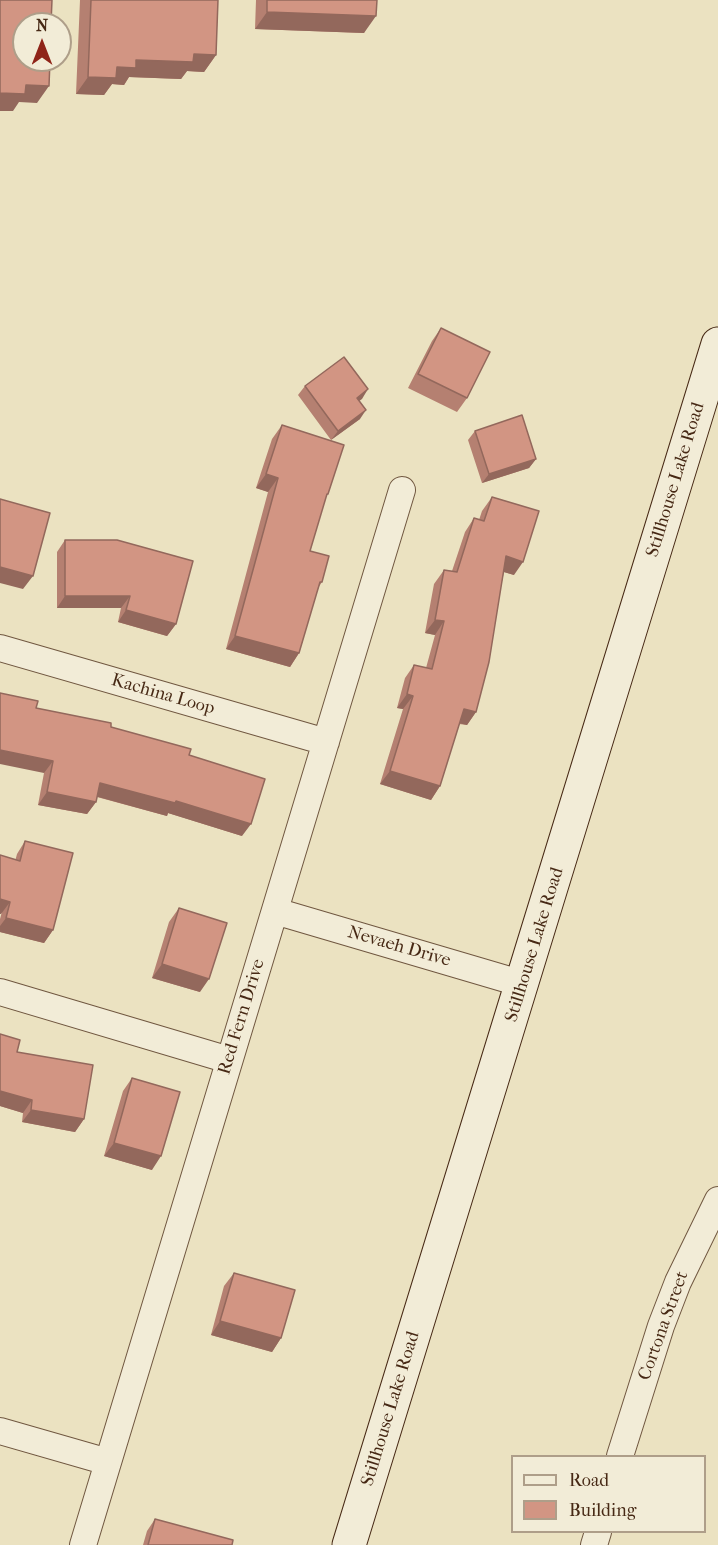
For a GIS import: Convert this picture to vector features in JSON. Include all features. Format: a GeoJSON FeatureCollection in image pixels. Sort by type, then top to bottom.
{"type":"FeatureCollection","features":[{"type":"Feature","properties":{"kind":"main road","name":"Stillhouse Lake Road"},"geometry":{"type":"LineString","coordinates":[[349,1545],[718,344]]}},
{"type":"Feature","properties":{"kind":"street","name":"Red Fern Drive"},"geometry":{"type":"LineString","coordinates":[[82,1545],[402,490]]}},
{"type":"Feature","properties":{"kind":"street","name":"Kachina Loop"},"geometry":{"type":"LineString","coordinates":[[0,648],[326,742]]}},
{"type":"Feature","properties":{"kind":"street","name":"Nevaeh Drive"},"geometry":{"type":"LineString","coordinates":[[274,911],[523,984]]}},
{"type":"Feature","properties":{"kind":"street"},"geometry":{"type":"LineString","coordinates":[[0,992],[229,1060]]}},
{"type":"Feature","properties":{"kind":"street","name":"Cortona Street"},"geometry":{"type":"LineString","coordinates":[[621,1455],[661,1326],[678,1282],[718,1200]]}},
{"type":"Feature","properties":{"kind":"street"},"geometry":{"type":"LineString","coordinates":[[0,1431],[108,1462]]}},
{"type":"Feature","properties":{"kind":"building"},"geometry":{"type":"Polygon","coordinates":[[[0,0],[52,0],[52,12],[12,12],[12,72],[50,72],[49,86],[26,85],[25,94],[0,93],[0,0]]]}},
{"type":"Feature","properties":{"kind":"building"},"geometry":{"type":"Polygon","coordinates":[[[91,0],[218,0],[216,55],[194,54],[193,62],[136,60],[136,68],[117,67],[116,78],[88,77],[91,0]]]}},
{"type":"Feature","properties":{"kind":"building"},"geometry":{"type":"Polygon","coordinates":[[[267,0],[377,0],[376,16],[267,12],[267,0]]]}},
{"type":"Feature","properties":{"kind":"building"},"geometry":{"type":"Polygon","coordinates":[[[441,328],[490,352],[467,398],[418,374],[441,328]]]}},
{"type":"Feature","properties":{"kind":"building"},"geometry":{"type":"Polygon","coordinates":[[[344,357],[368,389],[357,398],[366,410],[338,431],[305,386],[344,357]]]}},
{"type":"Feature","properties":{"kind":"building"},"geometry":{"type":"Polygon","coordinates":[[[522,415],[536,459],[489,474],[475,431],[522,415]]]}},
{"type":"Feature","properties":{"kind":"building"},"geometry":{"type":"Polygon","coordinates":[[[282,425],[344,445],[310,551],[329,556],[299,653],[235,636],[278,478],[266,474],[282,425]]]}},
{"type":"Feature","properties":{"kind":"building"},"geometry":{"type":"Polygon","coordinates":[[[492,497],[539,511],[523,562],[506,556],[489,662],[476,712],[464,709],[440,786],[390,771],[413,696],[407,694],[414,665],[432,669],[444,621],[435,620],[444,570],[457,572],[474,518],[484,521],[492,497]]]}},
{"type":"Feature","properties":{"kind":"building"},"geometry":{"type":"Polygon","coordinates":[[[0,499],[50,513],[33,576],[0,567],[0,499]]]}},
{"type":"Feature","properties":{"kind":"building"},"geometry":{"type":"Polygon","coordinates":[[[65,540],[117,540],[193,561],[176,624],[126,610],[130,596],[65,596],[65,540]]]}},
{"type":"Feature","properties":{"kind":"building"},"geometry":{"type":"Polygon","coordinates":[[[0,693],[38,701],[36,708],[111,723],[111,727],[191,749],[189,755],[265,779],[251,824],[176,801],[175,803],[100,783],[96,802],[47,792],[53,761],[0,750],[0,693]]]}},
{"type":"Feature","properties":{"kind":"building"},"geometry":{"type":"Polygon","coordinates":[[[25,841],[73,853],[53,930],[6,918],[10,902],[0,899],[0,855],[20,861],[25,841]]]}},
{"type":"Feature","properties":{"kind":"building"},"geometry":{"type":"Polygon","coordinates":[[[179,908],[227,923],[209,979],[162,964],[179,908]]]}},
{"type":"Feature","properties":{"kind":"building"},"geometry":{"type":"Polygon","coordinates":[[[0,1034],[20,1040],[17,1052],[93,1065],[84,1119],[31,1110],[32,1100],[0,1091],[0,1034]]]}},
{"type":"Feature","properties":{"kind":"building"},"geometry":{"type":"Polygon","coordinates":[[[132,1078],[180,1092],[161,1156],[114,1143],[132,1078]]]}},
{"type":"Feature","properties":{"kind":"building"},"geometry":{"type":"Polygon","coordinates":[[[234,1273],[295,1290],[281,1338],[220,1321],[234,1273]]]}},
{"type":"Feature","properties":{"kind":"building"},"geometry":{"type":"Polygon","coordinates":[[[155,1519],[233,1540],[232,1545],[148,1545],[155,1519]]]}}]}
